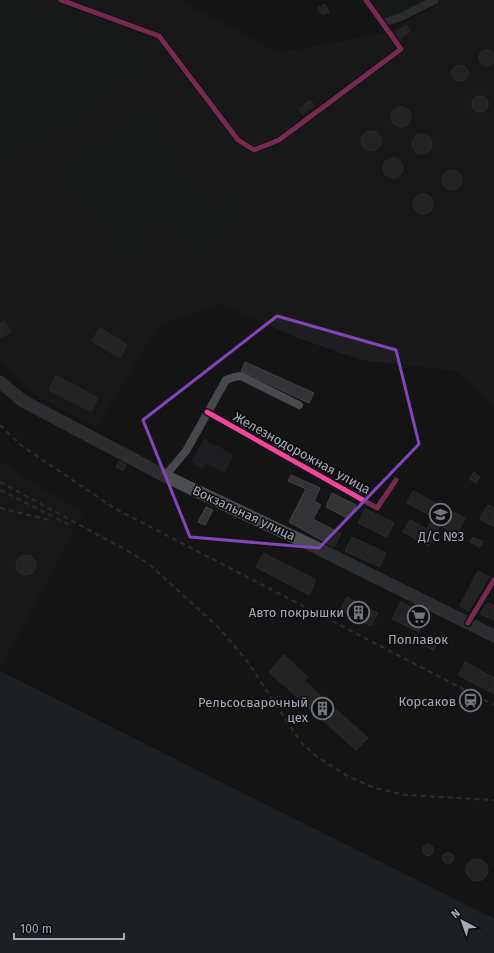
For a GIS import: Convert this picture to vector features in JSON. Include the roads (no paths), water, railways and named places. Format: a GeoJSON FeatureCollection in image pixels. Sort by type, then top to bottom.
{"type":"FeatureCollection","features":[{"type":"Feature","properties":{"kind":"main road","name":"Вокзальная улица"},"geometry":{"type":"LineString","coordinates":[[0,382],[23,401],[165,476],[310,544],[494,636]]}},
{"type":"Feature","properties":{"kind":"street"},"geometry":{"type":"LineString","coordinates":[[61,0],[159,36],[238,140],[254,150],[279,140],[401,50],[366,0]]}},
{"type":"Feature","properties":{"kind":"street"},"geometry":{"type":"LineString","coordinates":[[382,22],[401,17],[435,0]]}},
{"type":"Feature","properties":{"kind":"street"},"geometry":{"type":"LineString","coordinates":[[165,476],[186,451],[226,380],[241,376],[299,405]]}},
{"type":"Feature","properties":{"kind":"street","name":"Железнодорожная улица"},"geometry":{"type":"LineString","coordinates":[[208,412],[377,508],[396,480]]}},
{"type":"Feature","properties":{"kind":"street"},"geometry":{"type":"LineString","coordinates":[[468,623],[494,580]]}},
{"type":"Feature","properties":{"kind":"railway"},"geometry":{"type":"LineString","coordinates":[[0,425],[22,446],[114,508],[494,705]]}},
{"type":"Feature","properties":{"kind":"railway"},"geometry":{"type":"LineString","coordinates":[[0,482],[128,551],[149,564],[220,629],[247,661],[300,741],[316,756],[349,777],[375,788],[406,795],[494,800]]}},
{"type":"Feature","properties":{"kind":"railway"},"geometry":{"type":"LineString","coordinates":[[0,490],[70,525]]}},
{"type":"Feature","properties":{"kind":"railway"},"geometry":{"type":"LineString","coordinates":[[0,508],[49,520]]}},
{"type":"Feature","properties":{"kind":"place","name":"Д/С №3"},"geometry":{"type":"Point","coordinates":[441,514]}},
{"type":"Feature","properties":{"kind":"place","name":"Авто покрышки"},"geometry":{"type":"Point","coordinates":[359,612]}},
{"type":"Feature","properties":{"kind":"place","name":"Поплавок"},"geometry":{"type":"Point","coordinates":[418,617]}},
{"type":"Feature","properties":{"kind":"place","name":"Корсаков"},"geometry":{"type":"Point","coordinates":[471,701]}},
{"type":"Feature","properties":{"kind":"place","name":"Рельсосварочный цех"},"geometry":{"type":"Point","coordinates":[323,709]}}]}
